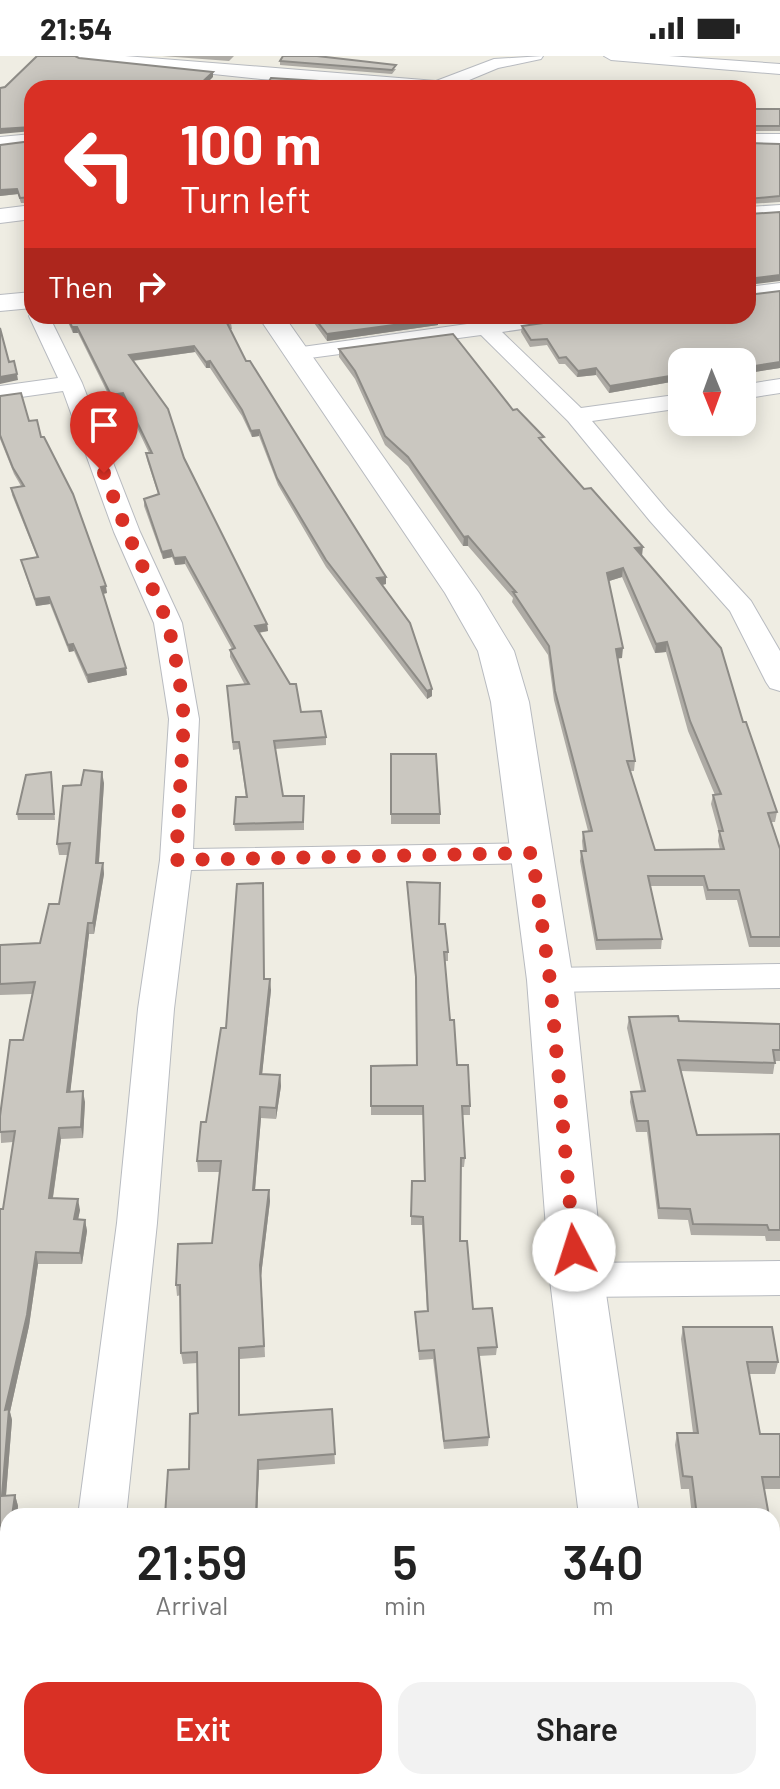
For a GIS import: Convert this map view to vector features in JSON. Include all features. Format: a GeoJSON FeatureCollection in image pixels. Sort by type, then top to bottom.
{"type":"FeatureCollection","features":[{"type":"Feature","properties":{"kind":"street"},"geometry":{"type":"LineString","coordinates":[[80,56],[333,80]]}},
{"type":"Feature","properties":{"kind":"street"},"geometry":{"type":"LineString","coordinates":[[459,80],[494,64],[536,56]]}},
{"type":"Feature","properties":{"kind":"street"},"geometry":{"type":"LineString","coordinates":[[611,56],[780,69]]}},
{"type":"Feature","properties":{"kind":"street"},"geometry":{"type":"LineString","coordinates":[[254,80],[261,74]]}},
{"type":"Feature","properties":{"kind":"street"},"geometry":{"type":"LineString","coordinates":[[0,142],[24,140]]}},
{"type":"Feature","properties":{"kind":"street"},"geometry":{"type":"LineString","coordinates":[[756,140],[780,140]]}},
{"type":"Feature","properties":{"kind":"street"},"geometry":{"type":"LineString","coordinates":[[756,212],[780,210]]}},
{"type":"Feature","properties":{"kind":"street"},"geometry":{"type":"LineString","coordinates":[[0,216],[24,213]]}},
{"type":"Feature","properties":{"kind":"street"},"geometry":{"type":"LineString","coordinates":[[756,292],[780,289]]}},
{"type":"Feature","properties":{"kind":"street"},"geometry":{"type":"LineString","coordinates":[[0,303],[24,301]]}},
{"type":"Feature","properties":{"kind":"street"},"geometry":{"type":"LineString","coordinates":[[43,324],[71,383],[127,532],[168,623],[184,719],[176,860],[156,1009],[137,1223],[103,1508]]}},
{"type":"Feature","properties":{"kind":"street"},"geometry":{"type":"LineString","coordinates":[[276,324],[462,593],[496,651],[510,702],[550,980],[577,1280],[608,1508]]}},
{"type":"Feature","properties":{"kind":"street"},"geometry":{"type":"LineString","coordinates":[[295,354],[508,324]]}},
{"type":"Feature","properties":{"kind":"street"},"geometry":{"type":"LineString","coordinates":[[485,327],[576,416],[741,607],[760,638],[780,682]]}},
{"type":"Feature","properties":{"kind":"street"},"geometry":{"type":"LineString","coordinates":[[0,393],[71,383]]}},
{"type":"Feature","properties":{"kind":"street"},"geometry":{"type":"LineString","coordinates":[[756,390],[780,386]]}},
{"type":"Feature","properties":{"kind":"street"},"geometry":{"type":"LineString","coordinates":[[576,416],[668,403]]}},
{"type":"Feature","properties":{"kind":"street"},"geometry":{"type":"LineString","coordinates":[[176,860],[532,853]]}},
{"type":"Feature","properties":{"kind":"street"},"geometry":{"type":"LineString","coordinates":[[550,980],[780,976]]}},
{"type":"Feature","properties":{"kind":"street"},"geometry":{"type":"LineString","coordinates":[[577,1280],[780,1278]]}},
{"type":"Feature","properties":{"kind":"building"},"geometry":{"type":"Polygon","coordinates":[[[37,56],[75,56],[213,72],[204,80],[24,80],[24,128],[0,129],[0,88],[5,87],[37,56]]]}},
{"type":"Feature","properties":{"kind":"building"},"geometry":{"type":"Polygon","coordinates":[[[283,56],[317,56],[396,65],[392,70],[280,61],[283,56]]]}},
{"type":"Feature","properties":{"kind":"building"},"geometry":{"type":"Polygon","coordinates":[[[756,109],[780,109],[780,126],[756,126],[756,109]]]}},
{"type":"Feature","properties":{"kind":"building"},"geometry":{"type":"Polygon","coordinates":[[[24,142],[24,198],[20,198],[17,189],[0,190],[0,145],[24,142]]]}},
{"type":"Feature","properties":{"kind":"building"},"geometry":{"type":"Polygon","coordinates":[[[756,143],[780,144],[780,196],[756,198],[756,143]]]}},
{"type":"Feature","properties":{"kind":"building"},"geometry":{"type":"Polygon","coordinates":[[[780,212],[780,275],[756,278],[756,214],[780,212]]]}},
{"type":"Feature","properties":{"kind":"building"},"geometry":{"type":"Polygon","coordinates":[[[780,291],[780,362],[756,366],[756,348],[668,348],[668,376],[610,386],[596,368],[578,371],[566,357],[559,358],[547,339],[531,340],[522,326],[536,324],[756,324],[756,294],[780,291]]]}},
{"type":"Feature","properties":{"kind":"building"},"geometry":{"type":"Polygon","coordinates":[[[71,324],[228,324],[246,361],[250,361],[386,577],[377,578],[410,623],[432,689],[427,691],[326,560],[277,478],[259,430],[251,431],[242,410],[210,361],[206,362],[194,346],[129,355],[168,409],[184,458],[267,624],[255,626],[290,684],[296,684],[301,712],[321,711],[326,737],[274,741],[283,796],[304,796],[303,822],[234,824],[236,797],[247,797],[239,742],[233,742],[227,686],[249,684],[230,650],[235,648],[185,557],[174,558],[171,550],[162,552],[144,499],[159,494],[146,453],[152,453],[123,393],[111,395],[77,327],[71,324]]]}},
{"type":"Feature","properties":{"kind":"building"},"geometry":{"type":"Polygon","coordinates":[[[319,324],[401,324],[327,334],[319,324]]]}},
{"type":"Feature","properties":{"kind":"building"},"geometry":{"type":"Polygon","coordinates":[[[0,328],[9,362],[14,361],[17,374],[0,377],[0,328]]]}},
{"type":"Feature","properties":{"kind":"building"},"geometry":{"type":"Polygon","coordinates":[[[453,334],[513,410],[517,409],[544,437],[539,438],[584,489],[591,488],[643,547],[635,548],[721,648],[743,722],[746,722],[777,812],[768,813],[780,849],[780,937],[751,937],[739,890],[708,890],[704,876],[648,876],[662,939],[597,940],[581,851],[586,851],[583,832],[592,831],[555,691],[549,646],[513,592],[516,592],[468,536],[464,537],[408,457],[385,436],[355,371],[339,349],[453,334]],[[623,568],[607,573],[623,648],[616,649],[635,761],[627,761],[655,850],[724,849],[719,831],[723,831],[713,795],[721,794],[690,721],[667,642],[656,644],[623,568]]]}},
{"type":"Feature","properties":{"kind":"building"},"geometry":{"type":"Polygon","coordinates":[[[21,393],[29,421],[37,420],[41,437],[44,437],[73,494],[106,586],[101,587],[126,668],[87,675],[73,644],[68,645],[49,597],[35,599],[21,560],[38,557],[11,488],[24,486],[0,435],[0,396],[21,393]]]}},
{"type":"Feature","properties":{"kind":"building"},"geometry":{"type":"Polygon","coordinates":[[[391,754],[436,754],[440,814],[391,814],[391,754]]]}},
{"type":"Feature","properties":{"kind":"building"},"geometry":{"type":"Polygon","coordinates":[[[84,770],[102,772],[96,863],[103,863],[93,923],[88,923],[67,1092],[83,1091],[81,1127],[59,1128],[49,1198],[78,1199],[74,1219],[85,1220],[80,1253],[36,1252],[27,1315],[5,1410],[9,1409],[2,1496],[15,1495],[13,1508],[0,1508],[0,1209],[3,1209],[15,1131],[0,1132],[0,1116],[10,1040],[23,1040],[35,982],[0,984],[0,945],[40,943],[49,904],[59,904],[70,843],[57,844],[63,786],[81,785],[84,770]]]}},
{"type":"Feature","properties":{"kind":"building"},"geometry":{"type":"Polygon","coordinates":[[[51,772],[54,814],[17,814],[26,775],[51,772]]]}},
{"type":"Feature","properties":{"kind":"building"},"geometry":{"type":"Polygon","coordinates":[[[407,882],[440,883],[439,924],[445,924],[448,952],[444,952],[450,1020],[454,1020],[457,1065],[468,1065],[470,1106],[462,1106],[465,1158],[461,1158],[460,1241],[467,1241],[473,1309],[492,1308],[497,1347],[478,1348],[489,1437],[444,1441],[434,1350],[419,1351],[415,1312],[428,1311],[423,1217],[411,1216],[412,1181],[425,1181],[423,1106],[371,1106],[371,1066],[417,1065],[416,977],[407,882]]]}},
{"type":"Feature","properties":{"kind":"building"},"geometry":{"type":"Polygon","coordinates":[[[263,883],[264,979],[270,979],[260,1074],[280,1075],[276,1108],[260,1107],[253,1190],[269,1190],[260,1265],[264,1346],[239,1348],[239,1415],[332,1409],[335,1454],[258,1460],[256,1508],[166,1508],[168,1470],[189,1469],[190,1414],[198,1413],[197,1352],[181,1353],[180,1285],[176,1285],[178,1244],[212,1243],[221,1161],[197,1161],[201,1122],[206,1122],[221,1028],[226,1028],[237,884],[263,883]]]}},
{"type":"Feature","properties":{"kind":"building"},"geometry":{"type":"Polygon","coordinates":[[[678,1016],[679,1021],[780,1024],[780,1050],[773,1050],[775,1063],[678,1060],[697,1135],[780,1134],[780,1230],[769,1230],[767,1225],[693,1224],[690,1209],[659,1208],[648,1121],[637,1121],[631,1092],[645,1091],[629,1017],[678,1016]]]}},
{"type":"Feature","properties":{"kind":"building"},"geometry":{"type":"Polygon","coordinates":[[[683,1327],[772,1327],[778,1362],[747,1362],[760,1434],[780,1434],[780,1477],[762,1477],[768,1508],[696,1508],[692,1477],[683,1476],[677,1433],[698,1433],[683,1327]]]}},
{"type":"Feature","properties":{"kind":"route"},"geometry":{"type":"LineString","coordinates":[[104,473],[168,623],[179,675],[184,719],[176,860],[532,853],[550,980],[574,1250]]}}]}
